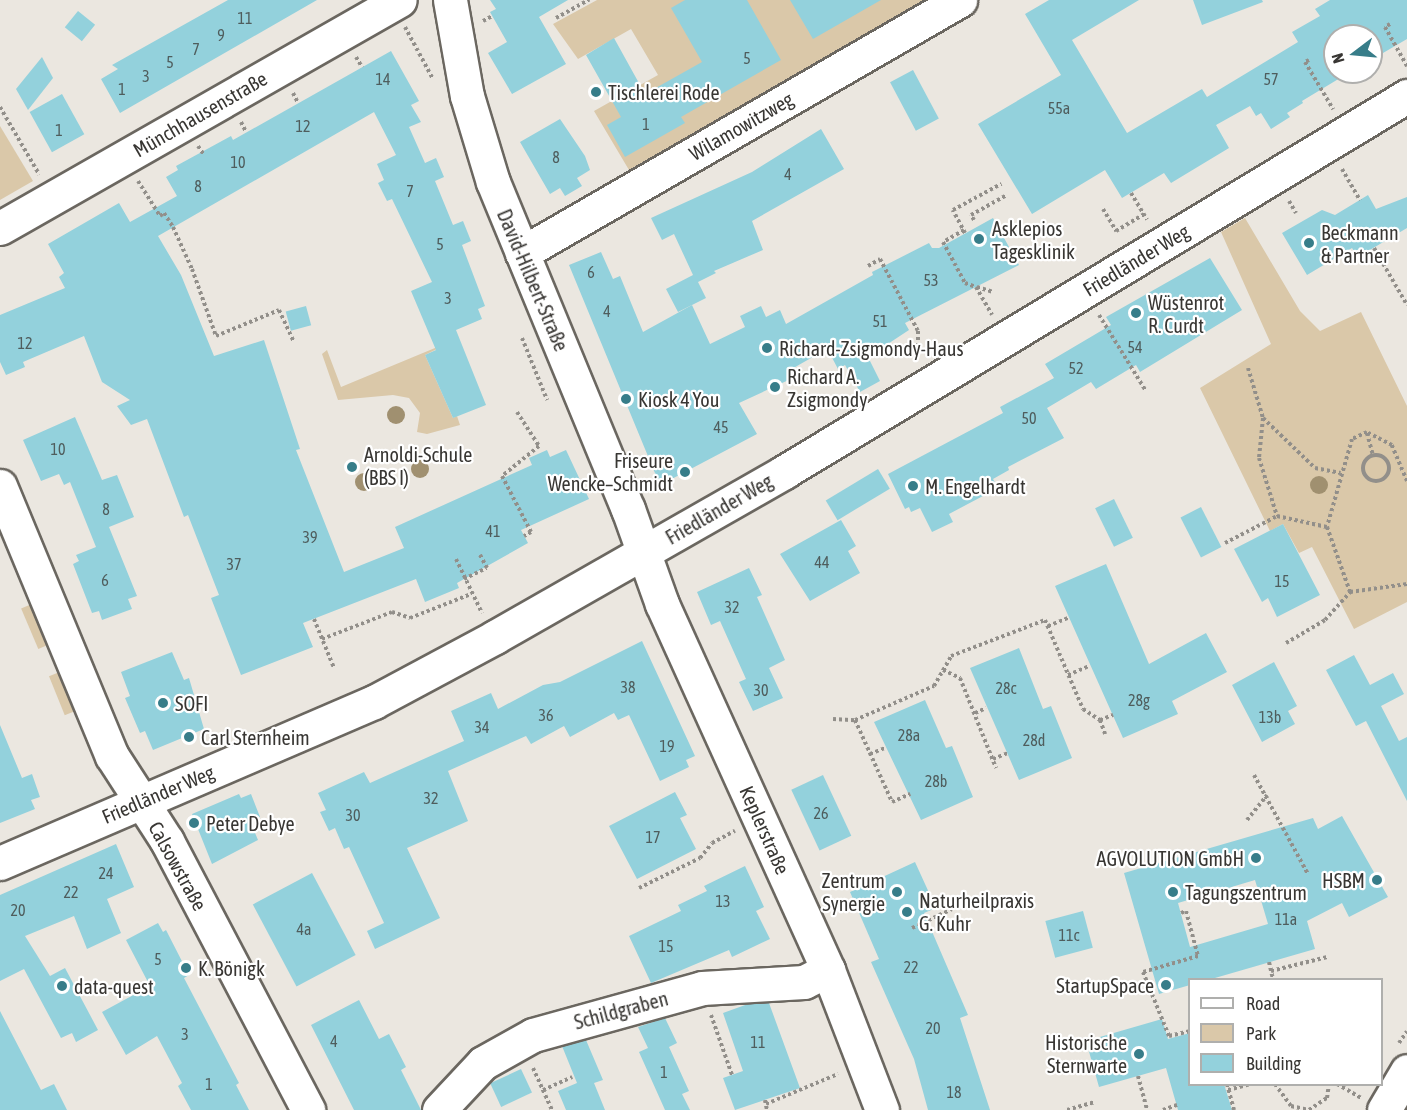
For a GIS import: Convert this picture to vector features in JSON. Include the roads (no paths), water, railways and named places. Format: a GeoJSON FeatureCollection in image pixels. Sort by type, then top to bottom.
{"type":"FeatureCollection","features":[{"type":"Feature","properties":{"kind":"street","name":"David-Hilbert-Straße"},"geometry":{"type":"LineString","coordinates":[[450,0],[464,82],[493,182],[644,552]]}},
{"type":"Feature","properties":{"kind":"street","name":"Wilamowitzweg"},"geometry":{"type":"LineString","coordinates":[[522,253],[960,0]]}},
{"type":"Feature","properties":{"kind":"street","name":"Münchhausenstraße"},"geometry":{"type":"LineString","coordinates":[[0,228],[396,2]]}},
{"type":"Feature","properties":{"kind":"street","name":"Friedländer Weg"},"geometry":{"type":"LineString","coordinates":[[0,863],[374,702],[495,638],[1005,339],[1407,96]]}},
{"type":"Feature","properties":{"kind":"street","name":"Calsowstraße"},"geometry":{"type":"LineString","coordinates":[[0,486],[112,756],[167,841],[308,1110]]}},
{"type":"Feature","properties":{"kind":"street","name":"Keplerstraße"},"geometry":{"type":"LineString","coordinates":[[644,552],[662,604],[828,970],[882,1110]]}},
{"type":"Feature","properties":{"kind":"street","name":"Schildgraben"},"geometry":{"type":"LineString","coordinates":[[439,1110],[483,1063],[520,1040],[617,1009],[702,988],[804,982],[828,970]]}},
{"type":"Feature","properties":{"kind":"street"},"geometry":{"type":"LineString","coordinates":[[1374,1105],[1407,1071]]}},
{"type":"Feature","properties":{"kind":"place","name":"Tischlerei Rode"},"geometry":{"type":"Point","coordinates":[596,92]}},
{"type":"Feature","properties":{"kind":"place","name":"Asklepios Tagesklinik"},"geometry":{"type":"Point","coordinates":[979,239]}},
{"type":"Feature","properties":{"kind":"place","name":"Beckmann & Partner"},"geometry":{"type":"Point","coordinates":[1309,243]}},
{"type":"Feature","properties":{"kind":"place","name":"Wüstenrot R. Curdt"},"geometry":{"type":"Point","coordinates":[1136,313]}},
{"type":"Feature","properties":{"kind":"place","name":"Richard-Zsigmondy-Haus"},"geometry":{"type":"Point","coordinates":[767,348]}},
{"type":"Feature","properties":{"kind":"place","name":"Richard A. Zsigmondy"},"geometry":{"type":"Point","coordinates":[775,387]}},
{"type":"Feature","properties":{"kind":"place","name":"Kiosk 4 You"},"geometry":{"type":"Point","coordinates":[626,399]}},
{"type":"Feature","properties":{"kind":"place","name":"Arnoldi-Schule (BBS I)"},"geometry":{"type":"Point","coordinates":[352,467]}},
{"type":"Feature","properties":{"kind":"place","name":"Friseure Wencke–Schmidt"},"geometry":{"type":"Point","coordinates":[685,472]}},
{"type":"Feature","properties":{"kind":"place","name":"M. Engelhardt"},"geometry":{"type":"Point","coordinates":[913,486]}},
{"type":"Feature","properties":{"kind":"place","name":"SOFI"},"geometry":{"type":"Point","coordinates":[163,703]}},
{"type":"Feature","properties":{"kind":"place","name":"Carl Sternheim"},"geometry":{"type":"Point","coordinates":[189,737]}},
{"type":"Feature","properties":{"kind":"place","name":"Peter Debye"},"geometry":{"type":"Point","coordinates":[194,823]}},
{"type":"Feature","properties":{"kind":"place","name":"AGVOLUTION GmbH"},"geometry":{"type":"Point","coordinates":[1256,858]}},
{"type":"Feature","properties":{"kind":"place","name":"HSBM"},"geometry":{"type":"Point","coordinates":[1377,880]}},
{"type":"Feature","properties":{"kind":"place","name":"Zentrum Synergie"},"geometry":{"type":"Point","coordinates":[897,892]}},
{"type":"Feature","properties":{"kind":"place","name":"Tagungszentrum"},"geometry":{"type":"Point","coordinates":[1173,892]}},
{"type":"Feature","properties":{"kind":"place","name":"Naturheilpraxis G. Kuhr"},"geometry":{"type":"Point","coordinates":[907,912]}},
{"type":"Feature","properties":{"kind":"place","name":"K. Bönigk"},"geometry":{"type":"Point","coordinates":[186,968]}},
{"type":"Feature","properties":{"kind":"place","name":"StartupSpace"},"geometry":{"type":"Point","coordinates":[1166,985]}},
{"type":"Feature","properties":{"kind":"place","name":"data-quest"},"geometry":{"type":"Point","coordinates":[62,986]}},
{"type":"Feature","properties":{"kind":"place","name":"Historische Sternwarte"},"geometry":{"type":"Point","coordinates":[1139,1054]}}]}
